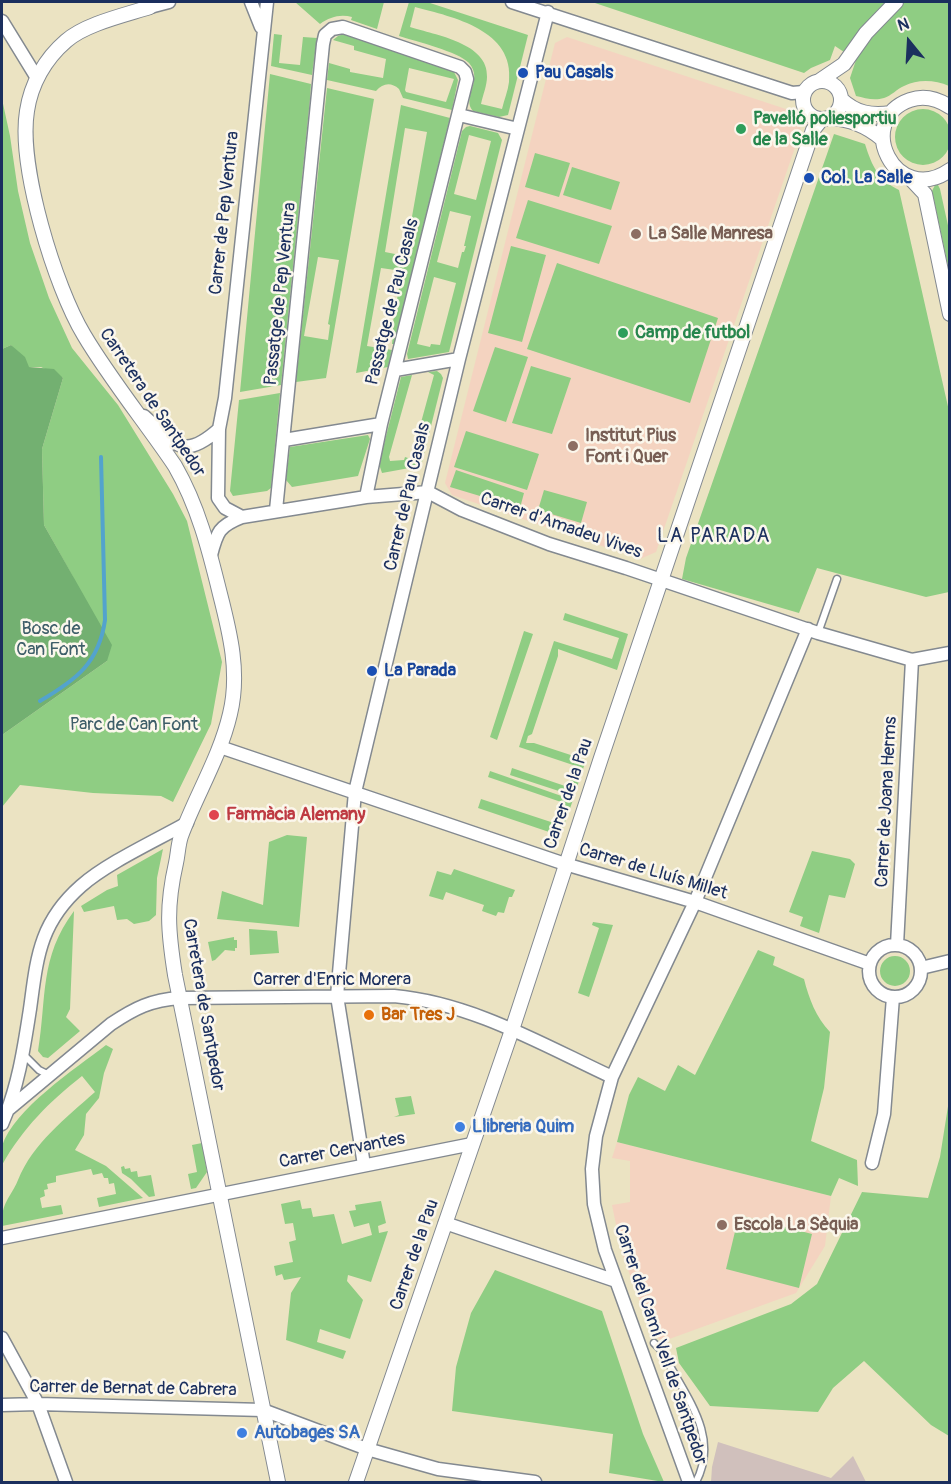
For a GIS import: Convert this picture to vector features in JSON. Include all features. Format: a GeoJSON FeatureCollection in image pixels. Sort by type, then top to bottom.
{"type":"FeatureCollection","features":[{"type":"Feature","properties":{"kind":"street","name":"Carretera de Santpedor"},"geometry":{"type":"LineString","coordinates":[[164,2],[74,34],[48,60],[37,78],[27,110],[25,134],[35,198],[60,286],[83,334],[176,465],[188,487],[211,555],[234,655],[234,692],[230,715],[220,747],[181,838],[170,889],[168,913],[170,942],[180,998],[278,1482]]}},
{"type":"Feature","properties":{"kind":"street","name":"Carretera de Santpedor"},"geometry":{"type":"LineString","coordinates":[[150,7],[169,2]]}},
{"type":"Feature","properties":{"kind":"street"},"geometry":{"type":"LineString","coordinates":[[251,2],[262,31]]}},
{"type":"Feature","properties":{"kind":"street","name":"Carrer de Pep Ventura"},"geometry":{"type":"LineString","coordinates":[[242,517],[225,508],[218,498],[219,429],[225,398],[262,31],[267,2]]}},
{"type":"Feature","properties":{"kind":"street"},"geometry":{"type":"LineString","coordinates":[[512,2],[792,93],[804,92]]}},
{"type":"Feature","properties":{"kind":"street"},"geometry":{"type":"LineString","coordinates":[[826,119],[839,109],[840,78],[844,64],[866,33],[896,2]]}},
{"type":"Feature","properties":{"kind":"street","name":"Carrer de Pau Casals"},"geometry":{"type":"LineString","coordinates":[[364,1164],[337,996],[355,792],[459,358],[548,12]]}},
{"type":"Feature","properties":{"kind":"street"},"geometry":{"type":"LineString","coordinates":[[2,21],[37,78]]}},
{"type":"Feature","properties":{"kind":"street","name":"Passatge de Pep Ventura"},"geometry":{"type":"LineString","coordinates":[[276,510],[325,35],[332,29],[343,27],[460,67],[467,79],[459,115]]}},
{"type":"Feature","properties":{"kind":"street"},"geometry":{"type":"LineString","coordinates":[[844,64],[819,81],[810,84],[802,100],[804,109],[810,116],[844,119],[869,128],[882,139]]}},
{"type":"Feature","properties":{"kind":"street"},"geometry":{"type":"LineString","coordinates":[[819,81],[833,84],[849,107],[863,113],[877,115],[891,113],[906,102],[919,98],[937,100],[950,107]]}},
{"type":"Feature","properties":{"kind":"street"},"geometry":{"type":"LineString","coordinates":[[891,113],[882,139],[885,154],[897,170],[909,177],[925,194],[950,314]]}},
{"type":"Feature","properties":{"kind":"street"},"geometry":{"type":"LineString","coordinates":[[459,115],[518,129]]}},
{"type":"Feature","properties":{"kind":"street","name":"Passatge de Pau Casals"},"geometry":{"type":"LineString","coordinates":[[366,497],[381,424],[459,115]]}},
{"type":"Feature","properties":{"kind":"street","name":"Carrer de la Pau"},"geometry":{"type":"LineString","coordinates":[[356,1482],[512,1030],[565,864],[813,130],[826,119]]}},
{"type":"Feature","properties":{"kind":"street"},"geometry":{"type":"LineString","coordinates":[[909,177],[930,179],[950,170]]}},
{"type":"Feature","properties":{"kind":"street"},"geometry":{"type":"LineString","coordinates":[[395,370],[459,358]]}},
{"type":"Feature","properties":{"kind":"street"},"geometry":{"type":"LineString","coordinates":[[136,409],[183,448],[199,444],[219,429]]}},
{"type":"Feature","properties":{"kind":"street"},"geometry":{"type":"LineString","coordinates":[[284,440],[381,424]]}},
{"type":"Feature","properties":{"kind":"street"},"geometry":{"type":"LineString","coordinates":[[211,555],[220,528],[242,517],[366,497],[428,492]]}},
{"type":"Feature","properties":{"kind":"street","name":"Carrer d'Amadeu Vives"},"geometry":{"type":"LineString","coordinates":[[428,492],[462,510],[549,544],[813,631],[912,660],[950,653]]}},
{"type":"Feature","properties":{"kind":"street"},"geometry":{"type":"LineString","coordinates":[[612,1077],[695,902],[813,631]]}},
{"type":"Feature","properties":{"kind":"street","name":"Carrer de Joana Herms"},"geometry":{"type":"LineString","coordinates":[[897,945],[912,660]]}},
{"type":"Feature","properties":{"kind":"street","name":"Carrer de Lluís Millet"},"geometry":{"type":"LineString","coordinates":[[220,747],[565,864],[695,902],[870,964]]}},
{"type":"Feature","properties":{"kind":"street"},"geometry":{"type":"LineString","coordinates":[[3,1114],[23,1054],[35,965],[41,944],[53,919],[65,902],[83,885],[110,866],[187,823]]}},
{"type":"Feature","properties":{"kind":"street"},"geometry":{"type":"LineString","coordinates":[[897,945],[910,950],[921,968],[916,986],[902,996],[893,997],[882,994],[873,986],[869,975],[870,964],[880,950],[897,945]]}},
{"type":"Feature","properties":{"kind":"street"},"geometry":{"type":"LineString","coordinates":[[921,968],[950,961]]}},
{"type":"Feature","properties":{"kind":"street","name":"Carrer d'Enric Morera"},"geometry":{"type":"LineString","coordinates":[[3,1114],[129,1012],[159,999],[394,996],[422,999],[444,1004],[512,1030],[612,1077]]}},
{"type":"Feature","properties":{"kind":"street"},"geometry":{"type":"LineString","coordinates":[[872,1163],[884,1114],[893,997]]}},
{"type":"Feature","properties":{"kind":"street","name":"Carrer del Camí Vell de Santpedor"},"geometry":{"type":"LineString","coordinates":[[612,1077],[596,1136],[592,1169],[594,1204],[605,1250],[689,1482]]}},
{"type":"Feature","properties":{"kind":"street","name":"Carrer Cervantes"},"geometry":{"type":"LineString","coordinates":[[2,1238],[472,1144]]}},
{"type":"Feature","properties":{"kind":"street"},"geometry":{"type":"LineString","coordinates":[[445,1223],[616,1281]]}},
{"type":"Feature","properties":{"kind":"street"},"geometry":{"type":"LineString","coordinates":[[2,1338],[38,1404],[66,1482]]}},
{"type":"Feature","properties":{"kind":"street","name":"Carrer de Bernat de Cabrera"},"geometry":{"type":"LineString","coordinates":[[2,1404],[263,1410],[367,1449],[438,1469],[535,1482]]}},
{"type":"Feature","properties":{"kind":"street"},"geometry":{"type":"LineString","coordinates":[[438,1469],[443,1482]]}},
{"type":"Feature","properties":{"kind":"lane"},"geometry":{"type":"LineString","coordinates":[[813,631],[837,579]]}},
{"type":"Feature","properties":{"kind":"lane"},"geometry":{"type":"LineString","coordinates":[[23,1054],[39,1070],[49,1075]]}},
{"type":"Feature","properties":{"kind":"lane"},"geometry":{"type":"LineString","coordinates":[[654,1343],[662,1351],[699,1421],[704,1437],[706,1450],[696,1482]]}},
{"type":"Feature","properties":{"kind":"shaded area","name":"La Salle Manresa"},"geometry":{"type":"Polygon","coordinates":[[[567,37],[795,112],[801,130],[656,552],[640,559],[452,495],[445,483],[555,43],[567,37]]]}},
{"type":"Feature","properties":{"kind":"shaded area","name":"Escola La Sèquia"},"geometry":{"type":"Polygon","coordinates":[[[617,1142],[831,1196],[825,1246],[796,1293],[661,1342],[648,1323],[622,1254],[612,1205],[630,1202],[630,1161],[612,1158],[617,1142]]]}},
{"type":"Feature","properties":{"kind":"shaded area"},"geometry":{"type":"Polygon","coordinates":[[[718,1442],[831,1478],[853,1456],[866,1482],[711,1482],[718,1442]]]}},
{"type":"Feature","properties":{"kind":"green space"},"geometry":{"type":"Polygon","coordinates":[[[295,2],[384,2],[377,29],[351,20],[352,17],[348,16],[335,17],[320,24],[295,2]]]}},
{"type":"Feature","properties":{"kind":"green space"},"geometry":{"type":"Polygon","coordinates":[[[409,2],[427,2],[528,35],[508,115],[499,117],[473,111],[469,100],[474,82],[473,69],[464,59],[436,47],[399,36],[409,2]],[[415,7],[410,27],[459,42],[479,56],[485,65],[487,77],[481,104],[502,109],[509,82],[508,64],[502,50],[492,38],[463,21],[415,7]]]}},
{"type":"Feature","properties":{"kind":"green space"},"geometry":{"type":"Polygon","coordinates":[[[592,2],[949,2],[949,86],[938,82],[921,81],[904,86],[880,99],[856,96],[850,78],[856,60],[835,46],[830,60],[804,73],[592,2]]]}},
{"type":"Feature","properties":{"kind":"green space"},"geometry":{"type":"Polygon","coordinates":[[[274,34],[282,35],[279,63],[300,65],[303,37],[317,38],[312,75],[271,66],[274,34]]]}},
{"type":"Feature","properties":{"kind":"green space"},"geometry":{"type":"Polygon","coordinates":[[[344,34],[454,72],[458,80],[452,110],[403,98],[399,89],[390,84],[381,86],[376,91],[327,80],[329,63],[350,69],[350,72],[383,78],[386,59],[354,50],[354,46],[333,40],[344,34]],[[409,68],[405,90],[446,102],[454,79],[409,68]]]}},
{"type":"Feature","properties":{"kind":"green space"},"geometry":{"type":"Polygon","coordinates":[[[270,74],[311,84],[310,99],[281,385],[240,392],[270,74]]]}},
{"type":"Feature","properties":{"kind":"green space"},"geometry":{"type":"Polygon","coordinates":[[[327,88],[374,99],[326,378],[296,382],[327,88]],[[318,257],[304,336],[328,340],[330,325],[328,324],[339,260],[318,257]]]}},
{"type":"Feature","properties":{"kind":"green space","name":"Parc de Can Font"},"geometry":{"type":"Polygon","coordinates":[[[2,99],[18,191],[30,243],[49,298],[72,348],[118,405],[187,521],[222,662],[211,724],[173,802],[161,796],[93,793],[20,785],[2,807],[2,735],[107,661],[72,575],[44,525],[42,449],[63,378],[41,367],[28,367],[11,345],[2,349],[2,99]]]}},
{"type":"Feature","properties":{"kind":"green space"},"geometry":{"type":"Polygon","coordinates":[[[401,105],[450,118],[394,344],[392,344],[393,334],[391,333],[402,271],[381,268],[367,346],[392,350],[388,367],[356,373],[401,105]],[[405,128],[385,252],[405,256],[427,132],[405,128]]]}},
{"type":"Feature","properties":{"kind":"green space"},"geometry":{"type":"Polygon","coordinates":[[[918,109],[928,109],[943,117],[949,126],[951,137],[949,148],[943,157],[928,165],[918,165],[907,160],[900,153],[895,142],[895,132],[900,121],[907,114],[918,109]]]}},
{"type":"Feature","properties":{"kind":"green space"},"geometry":{"type":"Polygon","coordinates":[[[466,127],[498,133],[502,140],[449,352],[408,359],[407,354],[462,131],[466,127]],[[469,135],[454,194],[476,200],[491,141],[469,135]],[[450,211],[437,262],[458,268],[466,246],[464,246],[471,216],[450,211]],[[434,277],[417,344],[430,347],[431,344],[440,345],[456,283],[434,277]]]}},
{"type":"Feature","properties":{"kind":"green space"},"geometry":{"type":"Polygon","coordinates":[[[834,134],[865,144],[877,172],[886,182],[899,190],[949,411],[949,592],[926,597],[817,568],[799,613],[682,579],[686,558],[834,134]]]}},
{"type":"Feature","properties":{"kind":"green space"},"geometry":{"type":"Polygon","coordinates":[[[535,153],[570,163],[559,197],[525,187],[535,153]]]}},
{"type":"Feature","properties":{"kind":"green space"},"geometry":{"type":"Polygon","coordinates":[[[572,167],[620,182],[611,210],[563,195],[572,167]]]}},
{"type":"Feature","properties":{"kind":"green space"},"geometry":{"type":"Polygon","coordinates":[[[935,185],[938,185],[940,189],[949,230],[949,271],[932,191],[935,185]]]}},
{"type":"Feature","properties":{"kind":"green space"},"geometry":{"type":"Polygon","coordinates":[[[528,200],[612,226],[599,264],[516,238],[528,200]]]}},
{"type":"Feature","properties":{"kind":"green space"},"geometry":{"type":"Polygon","coordinates":[[[511,246],[546,255],[522,342],[488,333],[511,246]]]}},
{"type":"Feature","properties":{"kind":"green space","name":"Camp de futbol"},"geometry":{"type":"Polygon","coordinates":[[[557,263],[718,318],[690,403],[527,349],[557,263]]]}},
{"type":"Feature","properties":{"kind":"green space","name":"Bosc de Can Font"},"geometry":{"type":"Polygon","coordinates":[[[11,345],[25,357],[29,367],[54,369],[63,378],[42,449],[44,525],[112,645],[107,661],[2,735],[2,349],[11,345]]]}},
{"type":"Feature","properties":{"kind":"green space"},"geometry":{"type":"Polygon","coordinates":[[[495,347],[528,357],[506,422],[473,411],[495,347]]]}},
{"type":"Feature","properties":{"kind":"green space"},"geometry":{"type":"Polygon","coordinates":[[[531,366],[571,378],[552,434],[512,423],[531,366]]]}},
{"type":"Feature","properties":{"kind":"green space"},"geometry":{"type":"Polygon","coordinates":[[[437,371],[443,378],[422,462],[415,467],[382,473],[379,464],[401,377],[412,375],[389,457],[390,461],[404,460],[405,457],[411,459],[434,375],[428,372],[437,371]]]}},
{"type":"Feature","properties":{"kind":"green space"},"geometry":{"type":"Polygon","coordinates":[[[280,393],[271,488],[267,491],[233,496],[230,491],[239,400],[280,393]]]}},
{"type":"Feature","properties":{"kind":"green space"},"geometry":{"type":"Polygon","coordinates":[[[466,431],[539,454],[527,490],[454,467],[466,431]]]}},
{"type":"Feature","properties":{"kind":"green space"},"geometry":{"type":"Polygon","coordinates":[[[368,435],[370,439],[358,476],[292,487],[286,480],[290,447],[368,435]]]}},
{"type":"Feature","properties":{"kind":"green space"},"geometry":{"type":"Polygon","coordinates":[[[456,470],[524,493],[520,508],[450,487],[456,470]]]}},
{"type":"Feature","properties":{"kind":"green space"},"geometry":{"type":"Polygon","coordinates":[[[544,490],[587,502],[581,523],[538,510],[544,490]]]}},
{"type":"Feature","properties":{"kind":"green space"},"geometry":{"type":"Polygon","coordinates":[[[565,613],[628,634],[617,670],[558,649],[558,656],[532,734],[528,736],[526,743],[534,743],[586,760],[574,796],[510,775],[512,768],[568,787],[576,766],[519,747],[554,641],[612,659],[619,638],[563,620],[565,613]]]}},
{"type":"Feature","properties":{"kind":"green space"},"geometry":{"type":"Polygon","coordinates":[[[524,631],[533,634],[497,740],[490,737],[524,631]]]}},
{"type":"Feature","properties":{"kind":"green space"},"geometry":{"type":"Polygon","coordinates":[[[490,771],[573,800],[561,833],[555,834],[478,808],[481,799],[557,824],[564,803],[488,777],[490,771]]]}},
{"type":"Feature","properties":{"kind":"green space"},"geometry":{"type":"Polygon","coordinates":[[[287,835],[307,837],[299,927],[217,919],[222,891],[263,905],[269,842],[287,835]]]}},
{"type":"Feature","properties":{"kind":"green space"},"geometry":{"type":"Polygon","coordinates":[[[163,849],[157,878],[156,915],[149,921],[134,924],[127,919],[117,920],[114,906],[84,912],[81,906],[118,886],[117,875],[163,849]]]}},
{"type":"Feature","properties":{"kind":"green space"},"geometry":{"type":"Polygon","coordinates":[[[812,851],[850,859],[855,864],[845,898],[829,895],[819,933],[800,926],[803,917],[789,912],[812,851]]]}},
{"type":"Feature","properties":{"kind":"green space"},"geometry":{"type":"Polygon","coordinates":[[[454,869],[515,890],[512,897],[509,897],[504,913],[498,912],[496,916],[482,911],[484,905],[446,892],[443,900],[429,896],[437,871],[451,875],[454,869]]]}},
{"type":"Feature","properties":{"kind":"green space"},"geometry":{"type":"Polygon","coordinates":[[[74,911],[70,1009],[66,1017],[80,1031],[48,1058],[43,1057],[38,1051],[46,978],[55,945],[74,911]]]}},
{"type":"Feature","properties":{"kind":"green space"},"geometry":{"type":"Polygon","coordinates":[[[593,922],[613,925],[589,997],[578,993],[599,928],[592,925],[593,922]]]}},
{"type":"Feature","properties":{"kind":"green space"},"geometry":{"type":"Polygon","coordinates":[[[249,929],[277,931],[279,953],[250,955],[249,929]]]}},
{"type":"Feature","properties":{"kind":"green space"},"geometry":{"type":"Polygon","coordinates":[[[234,937],[234,940],[237,940],[235,951],[225,950],[212,961],[208,942],[234,937]]]}},
{"type":"Feature","properties":{"kind":"green space"},"geometry":{"type":"Polygon","coordinates":[[[758,950],[775,957],[773,965],[804,979],[814,1007],[830,1032],[824,1088],[811,1141],[857,1160],[858,1186],[839,1178],[831,1196],[617,1142],[629,1095],[638,1077],[665,1091],[678,1065],[695,1075],[758,950]]]}},
{"type":"Feature","properties":{"kind":"green space"},"geometry":{"type":"Polygon","coordinates":[[[895,956],[906,960],[910,971],[906,982],[895,986],[884,982],[880,971],[884,960],[895,956]]]}},
{"type":"Feature","properties":{"kind":"green space"},"geometry":{"type":"Polygon","coordinates":[[[106,1045],[113,1049],[104,1073],[99,1098],[86,1114],[84,1135],[75,1150],[106,1166],[143,1198],[99,1207],[97,1198],[116,1194],[114,1183],[109,1184],[108,1178],[104,1178],[102,1173],[93,1175],[91,1169],[56,1176],[56,1182],[47,1184],[48,1189],[44,1190],[45,1196],[40,1198],[42,1208],[61,1205],[63,1214],[2,1226],[5,1206],[32,1154],[51,1132],[95,1092],[82,1076],[38,1116],[2,1165],[1,1148],[9,1132],[32,1104],[106,1045]]]}},
{"type":"Feature","properties":{"kind":"green space"},"geometry":{"type":"Polygon","coordinates":[[[411,1096],[415,1114],[394,1117],[399,1115],[395,1098],[411,1096]]]}},
{"type":"Feature","properties":{"kind":"green space"},"geometry":{"type":"Polygon","coordinates":[[[949,1100],[949,1436],[931,1425],[864,1361],[833,1388],[818,1412],[710,1406],[679,1363],[676,1348],[791,1304],[817,1284],[862,1192],[928,1198],[940,1157],[949,1100]]]}},
{"type":"Feature","properties":{"kind":"green space"},"geometry":{"type":"Polygon","coordinates":[[[202,1143],[207,1172],[196,1188],[191,1189],[188,1174],[197,1172],[192,1145],[202,1143]]]}},
{"type":"Feature","properties":{"kind":"green space"},"geometry":{"type":"Polygon","coordinates":[[[124,1166],[125,1169],[130,1168],[131,1172],[137,1171],[138,1177],[151,1175],[155,1196],[149,1197],[122,1173],[121,1167],[124,1166]]]}},
{"type":"Feature","properties":{"kind":"green space"},"geometry":{"type":"Polygon","coordinates":[[[300,1200],[302,1209],[311,1208],[313,1217],[334,1214],[342,1244],[372,1235],[369,1223],[354,1227],[349,1211],[356,1210],[355,1205],[381,1201],[386,1223],[378,1226],[379,1233],[388,1231],[371,1282],[348,1275],[347,1281],[363,1300],[350,1339],[320,1329],[317,1342],[346,1351],[343,1359],[286,1340],[291,1293],[301,1277],[284,1280],[282,1274],[276,1276],[274,1266],[293,1262],[289,1242],[296,1240],[293,1223],[285,1224],[281,1204],[300,1200]]]}},
{"type":"Feature","properties":{"kind":"green space"},"geometry":{"type":"Polygon","coordinates":[[[739,1215],[812,1234],[799,1288],[726,1269],[739,1215]]]}},
{"type":"Feature","properties":{"kind":"green space"},"geometry":{"type":"Polygon","coordinates":[[[495,1270],[602,1311],[643,1434],[664,1482],[609,1473],[613,1434],[452,1411],[456,1367],[471,1313],[495,1270]]]}},
{"type":"Feature","properties":{"kind":"waterway"},"geometry":{"type":"LineString","coordinates":[[40,701],[64,686],[84,669],[102,635],[105,620],[101,457]]}},
{"type":"Feature","properties":{"kind":"place","name":"Pau Casals"},"geometry":{"type":"Point","coordinates":[523,73]}},
{"type":"Feature","properties":{"kind":"place","name":"Pavelló poliesportiu de la Salle"},"geometry":{"type":"Point","coordinates":[741,129]}},
{"type":"Feature","properties":{"kind":"place","name":"Col. La Salle"},"geometry":{"type":"Point","coordinates":[809,178]}},
{"type":"Feature","properties":{"kind":"place","name":"La Salle Manresa"},"geometry":{"type":"Point","coordinates":[636,234]}},
{"type":"Feature","properties":{"kind":"place","name":"Camp de futbol"},"geometry":{"type":"Point","coordinates":[623,333]}},
{"type":"Feature","properties":{"kind":"place","name":"Institut Pius Font i Quer"},"geometry":{"type":"Point","coordinates":[573,446]}},
{"type":"Feature","properties":{"kind":"place","name":"La Parada"},"geometry":{"type":"Point","coordinates":[372,671]}},
{"type":"Feature","properties":{"kind":"place","name":"Farmàcia Alemany"},"geometry":{"type":"Point","coordinates":[214,815]}},
{"type":"Feature","properties":{"kind":"place","name":"Bar Tres J"},"geometry":{"type":"Point","coordinates":[369,1015]}},
{"type":"Feature","properties":{"kind":"place","name":"Llibreria Quim"},"geometry":{"type":"Point","coordinates":[460,1127]}},
{"type":"Feature","properties":{"kind":"place","name":"Escola La Sèquia"},"geometry":{"type":"Point","coordinates":[722,1225]}},
{"type":"Feature","properties":{"kind":"place","name":"Autobages SA"},"geometry":{"type":"Point","coordinates":[242,1433]}},
{"type":"Feature","properties":{"kind":"district","name":"LA PARADA"},"geometry":{"type":"Point","coordinates":[714,537]}}]}
